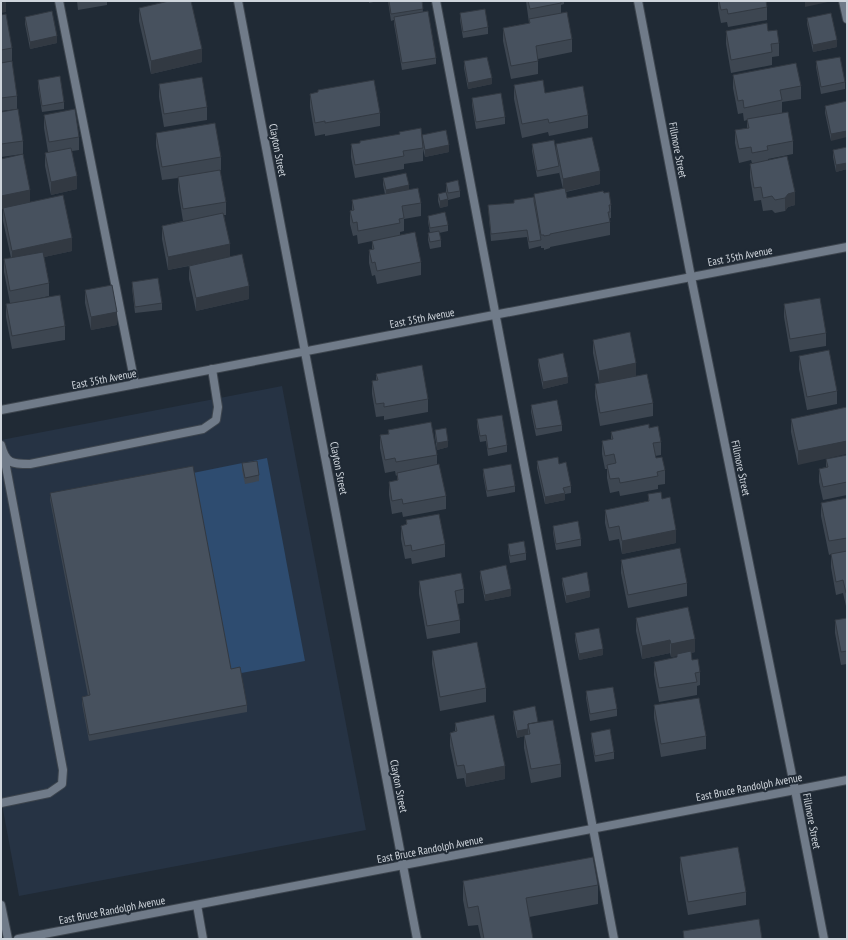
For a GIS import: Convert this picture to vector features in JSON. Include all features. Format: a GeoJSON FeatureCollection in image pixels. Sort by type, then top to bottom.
{"type":"FeatureCollection","features":[{"type":"Feature","properties":{"kind":"street"},"geometry":{"type":"LineString","coordinates":[[59,1],[135,384]]}},
{"type":"Feature","properties":{"kind":"street","name":"Clayton Street"},"geometry":{"type":"LineString","coordinates":[[238,1],[417,939]]}},
{"type":"Feature","properties":{"kind":"street"},"geometry":{"type":"LineString","coordinates":[[436,1],[614,939]]}},
{"type":"Feature","properties":{"kind":"street","name":"Fillmore Street"},"geometry":{"type":"LineString","coordinates":[[638,1],[691,277],[824,939]]}},
{"type":"Feature","properties":{"kind":"street"},"geometry":{"type":"LineString","coordinates":[[844,1],[847,19]]}},
{"type":"Feature","properties":{"kind":"street","name":"East 35th Avenue"},"geometry":{"type":"LineString","coordinates":[[1,410],[847,247]]}},
{"type":"Feature","properties":{"kind":"street"},"geometry":{"type":"LineString","coordinates":[[4,456],[14,464],[30,464],[203,429],[216,420],[218,407],[212,369]]}},
{"type":"Feature","properties":{"kind":"street"},"geometry":{"type":"LineString","coordinates":[[1,445],[63,770],[62,784],[49,793],[1,803]]}},
{"type":"Feature","properties":{"kind":"street","name":"East Bruce Randolph Avenue"},"geometry":{"type":"LineString","coordinates":[[18,939],[847,780]]}},
{"type":"Feature","properties":{"kind":"street"},"geometry":{"type":"LineString","coordinates":[[1,905],[8,939]]}},
{"type":"Feature","properties":{"kind":"street"},"geometry":{"type":"LineString","coordinates":[[197,905],[203,939]]}},
{"type":"Feature","properties":{"kind":"shaded area"},"geometry":{"type":"Polygon","coordinates":[[[282,386],[366,830],[19,896],[1,799],[1,440],[282,386]]]}},
{"type":"Feature","properties":{"kind":"shaded area"},"geometry":{"type":"Polygon","coordinates":[[[267,458],[305,661],[231,675],[193,473],[267,458]]]}},
{"type":"Feature","properties":{"kind":"building"},"geometry":{"type":"Polygon","coordinates":[[[169,1],[191,1],[202,49],[151,61],[139,8],[169,1]]]}},
{"type":"Feature","properties":{"kind":"building"},"geometry":{"type":"Polygon","coordinates":[[[389,1],[422,1],[423,9],[391,14],[389,1]]]}},
{"type":"Feature","properties":{"kind":"building"},"geometry":{"type":"Polygon","coordinates":[[[528,1],[561,1],[561,3],[530,9],[528,1]]]}},
{"type":"Feature","properties":{"kind":"building"},"geometry":{"type":"Polygon","coordinates":[[[719,1],[766,1],[767,7],[728,14],[727,9],[721,10],[719,1]]]}},
{"type":"Feature","properties":{"kind":"building"},"geometry":{"type":"Polygon","coordinates":[[[485,9],[488,27],[463,32],[460,13],[485,9]]]}},
{"type":"Feature","properties":{"kind":"building"},"geometry":{"type":"Polygon","coordinates":[[[52,11],[57,36],[30,42],[25,17],[52,11]]]}},
{"type":"Feature","properties":{"kind":"building"},"geometry":{"type":"Polygon","coordinates":[[[428,11],[436,58],[402,63],[394,17],[428,11]]]}},
{"type":"Feature","properties":{"kind":"building"},"geometry":{"type":"Polygon","coordinates":[[[567,12],[572,39],[536,46],[538,61],[511,66],[503,28],[530,23],[529,19],[567,12]]]}},
{"type":"Feature","properties":{"kind":"building"},"geometry":{"type":"Polygon","coordinates":[[[831,13],[837,40],[813,45],[807,18],[831,13]]]}},
{"type":"Feature","properties":{"kind":"building"},"geometry":{"type":"Polygon","coordinates":[[[6,14],[12,48],[1,50],[1,15],[6,14]]]}},
{"type":"Feature","properties":{"kind":"building"},"geometry":{"type":"Polygon","coordinates":[[[767,23],[768,31],[777,30],[779,43],[771,44],[772,52],[731,60],[726,31],[767,23]]]}},
{"type":"Feature","properties":{"kind":"building"},"geometry":{"type":"Polygon","coordinates":[[[487,57],[492,78],[468,83],[464,61],[487,57]]]}},
{"type":"Feature","properties":{"kind":"building"},"geometry":{"type":"Polygon","coordinates":[[[840,57],[845,82],[821,87],[816,61],[840,57]]]}},
{"type":"Feature","properties":{"kind":"building"},"geometry":{"type":"Polygon","coordinates":[[[12,61],[17,96],[1,98],[1,63],[12,61]]]}},
{"type":"Feature","properties":{"kind":"building"},"geometry":{"type":"Polygon","coordinates":[[[796,63],[801,86],[780,90],[782,100],[744,108],[743,100],[738,101],[733,75],[796,63]]]}},
{"type":"Feature","properties":{"kind":"building"},"geometry":{"type":"Polygon","coordinates":[[[60,76],[64,102],[42,106],[38,80],[60,76]]]}},
{"type":"Feature","properties":{"kind":"building"},"geometry":{"type":"Polygon","coordinates":[[[202,77],[207,107],[164,114],[159,84],[202,77]]]}},
{"type":"Feature","properties":{"kind":"building"},"geometry":{"type":"Polygon","coordinates":[[[374,80],[380,113],[325,123],[325,121],[315,123],[310,94],[318,92],[318,90],[374,80]]]}},
{"type":"Feature","properties":{"kind":"building"},"geometry":{"type":"Polygon","coordinates":[[[543,80],[545,93],[583,86],[588,115],[549,123],[548,119],[522,124],[514,85],[543,80]]]}},
{"type":"Feature","properties":{"kind":"building"},"geometry":{"type":"Polygon","coordinates":[[[501,93],[505,117],[476,122],[472,98],[501,93]]]}},
{"type":"Feature","properties":{"kind":"building"},"geometry":{"type":"Polygon","coordinates":[[[847,101],[847,131],[831,134],[825,106],[847,101]]]}},
{"type":"Feature","properties":{"kind":"building"},"geometry":{"type":"Polygon","coordinates":[[[18,109],[23,141],[1,144],[1,112],[18,109]]]}},
{"type":"Feature","properties":{"kind":"building"},"geometry":{"type":"Polygon","coordinates":[[[75,109],[79,137],[49,142],[44,115],[75,109]]]}},
{"type":"Feature","properties":{"kind":"building"},"geometry":{"type":"Polygon","coordinates":[[[788,112],[793,141],[767,146],[768,150],[752,153],[751,147],[739,149],[735,130],[749,128],[747,119],[788,112]]]}},
{"type":"Feature","properties":{"kind":"building"},"geometry":{"type":"Polygon","coordinates":[[[215,123],[221,157],[162,167],[156,133],[215,123]]]}},
{"type":"Feature","properties":{"kind":"building"},"geometry":{"type":"Polygon","coordinates":[[[421,128],[423,148],[403,151],[404,156],[355,165],[351,144],[421,128]]]}},
{"type":"Feature","properties":{"kind":"building"},"geometry":{"type":"Polygon","coordinates":[[[446,130],[449,145],[425,150],[422,135],[446,130]]]}},
{"type":"Feature","properties":{"kind":"building"},"geometry":{"type":"Polygon","coordinates":[[[592,137],[600,171],[563,179],[556,144],[592,137]]]}},
{"type":"Feature","properties":{"kind":"building"},"geometry":{"type":"Polygon","coordinates":[[[554,140],[559,166],[537,171],[532,144],[554,140]]]}},
{"type":"Feature","properties":{"kind":"building"},"geometry":{"type":"Polygon","coordinates":[[[847,147],[847,163],[836,165],[833,150],[847,147]]]}},
{"type":"Feature","properties":{"kind":"building"},"geometry":{"type":"Polygon","coordinates":[[[71,148],[77,176],[51,182],[45,153],[71,148]]]}},
{"type":"Feature","properties":{"kind":"building"},"geometry":{"type":"Polygon","coordinates":[[[23,154],[30,190],[1,196],[1,159],[23,154]]]}},
{"type":"Feature","properties":{"kind":"building"},"geometry":{"type":"Polygon","coordinates":[[[787,156],[795,192],[788,194],[785,198],[775,200],[772,196],[763,198],[761,187],[754,188],[750,164],[787,156]]]}},
{"type":"Feature","properties":{"kind":"building"},"geometry":{"type":"Polygon","coordinates":[[[220,170],[226,202],[183,209],[178,177],[220,170]]]}},
{"type":"Feature","properties":{"kind":"building"},"geometry":{"type":"Polygon","coordinates":[[[406,173],[409,185],[386,190],[383,178],[406,173]]]}},
{"type":"Feature","properties":{"kind":"building"},"geometry":{"type":"Polygon","coordinates":[[[458,180],[460,191],[448,193],[446,183],[458,180]]]}},
{"type":"Feature","properties":{"kind":"building"},"geometry":{"type":"Polygon","coordinates":[[[418,188],[421,203],[402,206],[404,218],[399,219],[400,223],[358,231],[357,222],[353,223],[350,211],[354,210],[352,200],[418,188]]]}},
{"type":"Feature","properties":{"kind":"building"},"geometry":{"type":"Polygon","coordinates":[[[565,188],[567,198],[603,191],[604,193],[609,192],[611,205],[609,205],[610,212],[608,212],[610,222],[550,235],[541,235],[534,194],[565,188]]]}},
{"type":"Feature","properties":{"kind":"building"},"geometry":{"type":"Polygon","coordinates":[[[446,192],[448,199],[440,201],[438,194],[446,192]]]}},
{"type":"Feature","properties":{"kind":"building"},"geometry":{"type":"Polygon","coordinates":[[[63,195],[72,238],[12,251],[3,208],[63,195]]]}},
{"type":"Feature","properties":{"kind":"building"},"geometry":{"type":"Polygon","coordinates":[[[534,197],[541,240],[529,242],[527,230],[491,234],[488,205],[514,203],[514,200],[534,197]]]}},
{"type":"Feature","properties":{"kind":"building"},"geometry":{"type":"Polygon","coordinates":[[[445,212],[448,225],[430,228],[428,216],[445,212]]]}},
{"type":"Feature","properties":{"kind":"building"},"geometry":{"type":"Polygon","coordinates":[[[223,213],[230,244],[168,257],[162,226],[223,213]]]}},
{"type":"Feature","properties":{"kind":"building"},"geometry":{"type":"Polygon","coordinates":[[[439,231],[441,240],[430,242],[428,233],[439,231]]]}},
{"type":"Feature","properties":{"kind":"building"},"geometry":{"type":"Polygon","coordinates":[[[415,232],[421,262],[377,271],[375,262],[372,263],[369,250],[374,249],[372,241],[415,232]]]}},
{"type":"Feature","properties":{"kind":"building"},"geometry":{"type":"Polygon","coordinates":[[[43,252],[49,283],[10,291],[4,259],[43,252]]]}},
{"type":"Feature","properties":{"kind":"building"},"geometry":{"type":"Polygon","coordinates":[[[242,254],[249,286],[196,298],[189,266],[242,254]]]}},
{"type":"Feature","properties":{"kind":"building"},"geometry":{"type":"Polygon","coordinates":[[[158,278],[162,303],[135,307],[132,282],[158,278]]]}},
{"type":"Feature","properties":{"kind":"building"},"geometry":{"type":"Polygon","coordinates":[[[112,285],[117,312],[91,317],[85,290],[112,285]]]}},
{"type":"Feature","properties":{"kind":"building"},"geometry":{"type":"Polygon","coordinates":[[[60,295],[65,326],[12,336],[6,304],[60,295]]]}},
{"type":"Feature","properties":{"kind":"building"},"geometry":{"type":"Polygon","coordinates":[[[820,298],[826,333],[790,339],[784,304],[820,298]]]}},
{"type":"Feature","properties":{"kind":"building"},"geometry":{"type":"Polygon","coordinates":[[[630,332],[636,363],[599,371],[593,340],[630,332]]]}},
{"type":"Feature","properties":{"kind":"building"},"geometry":{"type":"Polygon","coordinates":[[[829,350],[837,391],[807,397],[799,356],[829,350]]]}},
{"type":"Feature","properties":{"kind":"building"},"geometry":{"type":"Polygon","coordinates":[[[563,353],[568,377],[543,382],[538,359],[563,353]]]}},
{"type":"Feature","properties":{"kind":"building"},"geometry":{"type":"Polygon","coordinates":[[[422,365],[428,399],[384,407],[384,403],[376,404],[372,381],[378,380],[376,374],[422,365]]]}},
{"type":"Feature","properties":{"kind":"building"},"geometry":{"type":"Polygon","coordinates":[[[647,374],[653,403],[600,413],[595,384],[647,374]]]}},
{"type":"Feature","properties":{"kind":"building"},"geometry":{"type":"Polygon","coordinates":[[[557,400],[562,425],[536,429],[531,405],[557,400]]]}},
{"type":"Feature","properties":{"kind":"building"},"geometry":{"type":"Polygon","coordinates":[[[847,407],[847,441],[798,451],[791,419],[847,407]]]}},
{"type":"Feature","properties":{"kind":"building"},"geometry":{"type":"Polygon","coordinates":[[[502,415],[507,445],[488,449],[486,435],[480,436],[477,419],[502,415]]]}},
{"type":"Feature","properties":{"kind":"building"},"geometry":{"type":"Polygon","coordinates":[[[431,422],[437,455],[396,462],[395,458],[385,460],[380,435],[389,434],[388,430],[431,422]]]}},
{"type":"Feature","properties":{"kind":"building"},"geometry":{"type":"Polygon","coordinates":[[[649,424],[649,428],[658,426],[661,442],[653,443],[656,458],[662,457],[665,470],[657,472],[658,476],[620,483],[619,478],[610,479],[607,465],[616,463],[614,454],[605,456],[602,441],[613,439],[611,432],[649,424]]]}},
{"type":"Feature","properties":{"kind":"building"},"geometry":{"type":"Polygon","coordinates":[[[446,428],[448,441],[437,443],[435,430],[446,428]]]}},
{"type":"Feature","properties":{"kind":"building"},"geometry":{"type":"Polygon","coordinates":[[[847,455],[847,482],[823,487],[819,469],[828,467],[826,459],[847,455]]]}},
{"type":"Feature","properties":{"kind":"building"},"geometry":{"type":"Polygon","coordinates":[[[558,457],[559,464],[566,462],[571,486],[563,488],[565,493],[545,497],[537,461],[558,457]]]}},
{"type":"Feature","properties":{"kind":"building"},"geometry":{"type":"Polygon","coordinates":[[[257,461],[259,475],[245,478],[242,463],[257,461]]]}},
{"type":"Feature","properties":{"kind":"building"},"geometry":{"type":"Polygon","coordinates":[[[439,464],[446,496],[403,504],[402,499],[392,501],[389,482],[398,480],[397,473],[439,464]]]}},
{"type":"Feature","properties":{"kind":"building"},"geometry":{"type":"Polygon","coordinates":[[[511,464],[515,486],[487,491],[483,469],[511,464]]]}},
{"type":"Feature","properties":{"kind":"building"},"geometry":{"type":"Polygon","coordinates":[[[193,466],[231,669],[240,667],[247,705],[89,735],[82,697],[90,695],[50,493],[193,466]]]}},
{"type":"Feature","properties":{"kind":"building"},"geometry":{"type":"Polygon","coordinates":[[[661,492],[662,499],[670,497],[676,530],[622,541],[619,526],[609,528],[605,510],[649,501],[648,494],[661,492]]]}},
{"type":"Feature","properties":{"kind":"building"},"geometry":{"type":"Polygon","coordinates":[[[847,498],[847,538],[829,541],[821,503],[847,498]]]}},
{"type":"Feature","properties":{"kind":"building"},"geometry":{"type":"Polygon","coordinates":[[[439,514],[445,544],[412,551],[411,545],[405,546],[401,526],[407,524],[406,520],[439,514]]]}},
{"type":"Feature","properties":{"kind":"building"},"geometry":{"type":"Polygon","coordinates":[[[578,521],[581,539],[556,544],[553,526],[578,521]]]}},
{"type":"Feature","properties":{"kind":"building"},"geometry":{"type":"Polygon","coordinates":[[[524,541],[526,553],[510,556],[508,544],[524,541]]]}},
{"type":"Feature","properties":{"kind":"building"},"geometry":{"type":"Polygon","coordinates":[[[680,548],[687,583],[628,595],[621,560],[680,548]]]}},
{"type":"Feature","properties":{"kind":"building"},"geometry":{"type":"Polygon","coordinates":[[[847,551],[846,593],[843,580],[836,582],[831,554],[847,551]]]}},
{"type":"Feature","properties":{"kind":"building"},"geometry":{"type":"Polygon","coordinates":[[[506,565],[511,589],[485,595],[480,571],[506,565]]]}},
{"type":"Feature","properties":{"kind":"building"},"geometry":{"type":"Polygon","coordinates":[[[587,572],[590,591],[566,596],[562,578],[587,572]]]}},
{"type":"Feature","properties":{"kind":"building"},"geometry":{"type":"Polygon","coordinates":[[[461,573],[464,589],[455,591],[460,620],[427,626],[419,581],[461,573]]]}},
{"type":"Feature","properties":{"kind":"building"},"geometry":{"type":"Polygon","coordinates":[[[688,607],[695,639],[671,644],[670,640],[642,646],[636,618],[688,607]]]}},
{"type":"Feature","properties":{"kind":"building"},"geometry":{"type":"Polygon","coordinates":[[[847,618],[847,651],[841,652],[835,620],[847,618]]]}},
{"type":"Feature","properties":{"kind":"building"},"geometry":{"type":"Polygon","coordinates":[[[599,628],[603,649],[579,654],[575,633],[599,628]]]}},
{"type":"Feature","properties":{"kind":"building"},"geometry":{"type":"Polygon","coordinates":[[[477,642],[486,688],[440,697],[432,651],[477,642]]]}},
{"type":"Feature","properties":{"kind":"building"},"geometry":{"type":"Polygon","coordinates":[[[691,651],[692,660],[698,659],[700,672],[695,673],[697,682],[659,688],[654,662],[677,657],[677,654],[691,651]]]}},
{"type":"Feature","properties":{"kind":"building"},"geometry":{"type":"Polygon","coordinates":[[[613,687],[617,709],[590,714],[586,691],[613,687]]]}},
{"type":"Feature","properties":{"kind":"building"},"geometry":{"type":"Polygon","coordinates":[[[699,698],[706,736],[661,744],[654,705],[699,698]]]}},
{"type":"Feature","properties":{"kind":"building"},"geometry":{"type":"Polygon","coordinates":[[[535,706],[538,722],[528,724],[528,729],[517,731],[513,711],[535,706]]]}},
{"type":"Feature","properties":{"kind":"building"},"geometry":{"type":"Polygon","coordinates":[[[494,715],[505,766],[466,774],[464,765],[457,766],[450,733],[457,731],[455,723],[494,715]]]}},
{"type":"Feature","properties":{"kind":"building"},"geometry":{"type":"Polygon","coordinates":[[[553,720],[561,764],[531,769],[524,735],[530,734],[528,724],[553,720]]]}},
{"type":"Feature","properties":{"kind":"building"},"geometry":{"type":"Polygon","coordinates":[[[610,729],[614,752],[595,756],[591,733],[610,729]]]}},
{"type":"Feature","properties":{"kind":"building"},"geometry":{"type":"Polygon","coordinates":[[[738,847],[746,892],[688,902],[680,857],[738,847]]]}},
{"type":"Feature","properties":{"kind":"building"},"geometry":{"type":"Polygon","coordinates":[[[593,857],[598,885],[526,898],[533,939],[484,939],[478,906],[468,908],[463,881],[593,857]]]}},
{"type":"Feature","properties":{"kind":"building"},"geometry":{"type":"Polygon","coordinates":[[[759,919],[762,939],[684,939],[683,931],[759,919]]]}}]}
